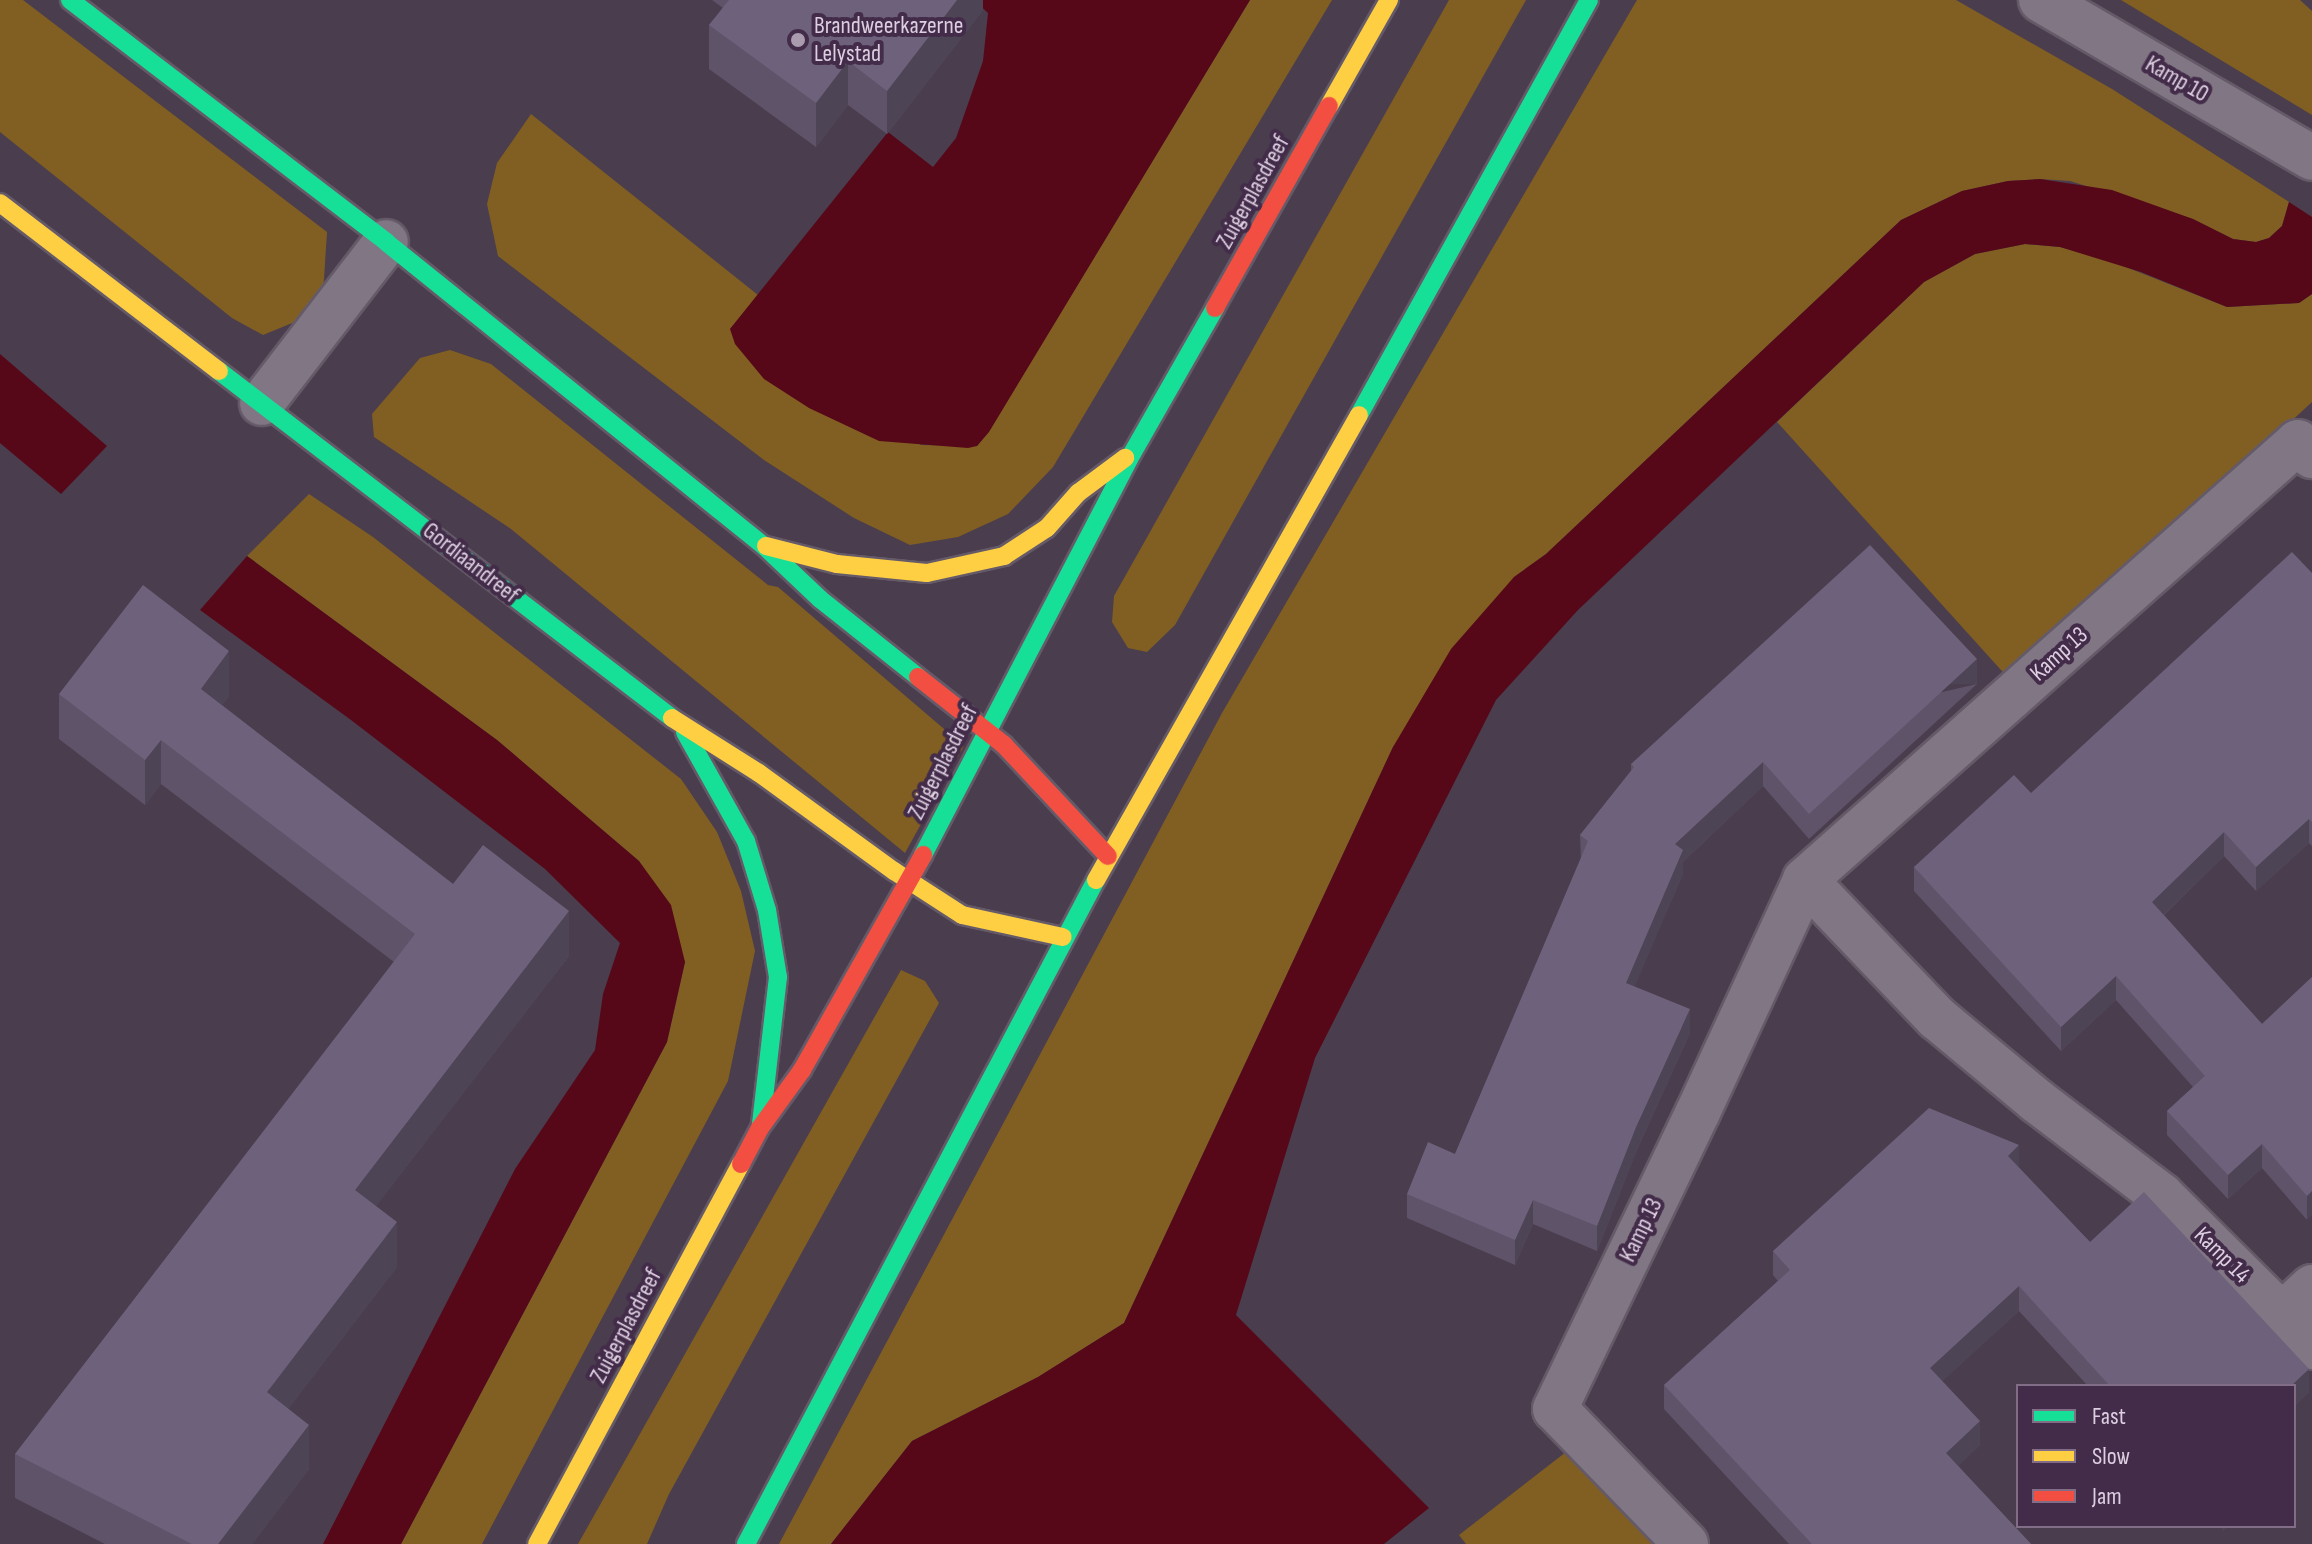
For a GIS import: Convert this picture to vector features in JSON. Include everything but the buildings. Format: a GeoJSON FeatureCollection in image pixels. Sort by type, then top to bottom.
{"type":"FeatureCollection","features":[{"type":"Feature","properties":{"kind":"main road"},"geometry":{"type":"LineString","coordinates":[[70,0],[386,242],[764,546],[820,599],[1004,745],[1108,856]]}},
{"type":"Feature","properties":{"kind":"main road","name":"Zuigerplasdreef"},"geometry":{"type":"LineString","coordinates":[[537,1544],[760,1128],[802,1070],[909,882],[1133,452],[1389,0]]}},
{"type":"Feature","properties":{"kind":"main road"},"geometry":{"type":"LineString","coordinates":[[746,1544],[1063,937],[1223,661],[1589,0]]}},
{"type":"Feature","properties":{"kind":"main road","name":"Gordiaandreef"},"geometry":{"type":"LineString","coordinates":[[0,203],[680,724],[759,773],[909,882],[962,915],[1063,937]]}},
{"type":"Feature","properties":{"kind":"main road"},"geometry":{"type":"LineString","coordinates":[[764,546],[837,564],[927,573],[1004,556],[1047,528],[1078,493],[1133,452]]}},
{"type":"Feature","properties":{"kind":"main road","name":"Gordiaandreef"},"geometry":{"type":"LineString","coordinates":[[680,724],[720,790],[746,841],[767,910],[778,977],[760,1128]]}},
{"type":"Feature","properties":{"kind":"street","name":"Kamp 10"},"geometry":{"type":"LineString","coordinates":[[2041,0],[2312,158]]}},
{"type":"Feature","properties":{"kind":"street"},"geometry":{"type":"LineString","coordinates":[[262,403],[386,242]]}},
{"type":"Feature","properties":{"kind":"street","name":"Kamp 13"},"geometry":{"type":"LineString","coordinates":[[1686,1544],[1555,1409],[1805,880],[2298,442],[2312,456]]}},
{"type":"Feature","properties":{"kind":"street","name":"Kamp 14"},"geometry":{"type":"LineString","coordinates":[[1805,880],[1937,1018],[2037,1101],[2297,1301],[2312,1347]]}},
{"type":"Feature","properties":{"kind":"shaded area"},"geometry":{"type":"Polygon","coordinates":[[[0,0],[23,0],[327,232],[323,294],[302,319],[263,335],[232,318],[0,132],[0,0]]]}},
{"type":"Feature","properties":{"kind":"shaded area"},"geometry":{"type":"Polygon","coordinates":[[[974,0],[1250,0],[989,432],[977,446],[968,448],[879,441],[809,408],[764,379],[735,344],[730,329],[888,132],[933,167],[956,138],[983,61],[988,13],[974,0]]]}},
{"type":"Feature","properties":{"kind":"shaded area"},"geometry":{"type":"Polygon","coordinates":[[[1250,0],[1332,0],[1053,467],[1008,514],[958,537],[910,545],[854,518],[764,460],[498,256],[487,204],[497,163],[531,114],[758,295],[730,329],[921,445],[977,446],[989,431],[1250,0]]]}},
{"type":"Feature","properties":{"kind":"shaded area"},"geometry":{"type":"Polygon","coordinates":[[[1449,0],[1526,0],[1175,625],[1147,652],[1128,648],[1112,622],[1114,596],[1449,0]]]}},
{"type":"Feature","properties":{"kind":"shaded area"},"geometry":{"type":"Polygon","coordinates":[[[1637,0],[1956,0],[2112,89],[2289,202],[2282,226],[2269,238],[2256,242],[2233,239],[2193,219],[2070,181],[2040,179],[2008,181],[1962,191],[1901,220],[1546,554],[1514,577],[1393,747],[1124,1323],[1038,1377],[912,1441],[831,1544],[779,1544],[1222,713],[1637,0]]]}},
{"type":"Feature","properties":{"kind":"shaded area"},"geometry":{"type":"Polygon","coordinates":[[[2121,0],[2300,0],[2312,11],[2312,115],[2121,0]]]}},
{"type":"Feature","properties":{"kind":"shaded area"},"geometry":{"type":"Polygon","coordinates":[[[2040,179],[2112,190],[2193,219],[2233,239],[2256,242],[2269,238],[2282,226],[2289,202],[2312,217],[2312,294],[2299,303],[2227,307],[2141,272],[2060,247],[2025,244],[1975,254],[1924,282],[1578,610],[1496,700],[1315,1058],[1236,1315],[1429,1508],[1384,1544],[831,1544],[912,1441],[1038,1377],[1124,1323],[1393,747],[1451,649],[1514,577],[1546,554],[1901,220],[1962,191],[2008,181],[2040,179]]]}},
{"type":"Feature","properties":{"kind":"shaded area"},"geometry":{"type":"Polygon","coordinates":[[[2025,244],[2060,247],[2103,258],[2227,307],[2299,303],[2312,294],[2312,402],[2010,680],[1777,422],[1924,282],[1975,254],[2025,244]]]}},
{"type":"Feature","properties":{"kind":"shaded area"},"geometry":{"type":"Polygon","coordinates":[[[450,350],[491,364],[768,585],[778,587],[964,746],[905,853],[511,529],[374,437],[372,414],[420,358],[450,350]]]}},
{"type":"Feature","properties":{"kind":"shaded area"},"geometry":{"type":"Polygon","coordinates":[[[0,354],[107,446],[61,494],[0,443],[0,354]]]}},
{"type":"Feature","properties":{"kind":"shaded area"},"geometry":{"type":"Polygon","coordinates":[[[309,494],[373,537],[681,779],[717,832],[741,891],[755,951],[728,1081],[482,1544],[401,1544],[667,1042],[685,962],[639,861],[497,740],[247,556],[309,494]]]}},
{"type":"Feature","properties":{"kind":"shaded area"},"geometry":{"type":"Polygon","coordinates":[[[247,556],[497,740],[639,861],[671,905],[685,962],[667,1042],[401,1544],[323,1544],[515,1169],[595,1050],[603,994],[620,943],[545,869],[351,720],[200,610],[247,556]]]}},
{"type":"Feature","properties":{"kind":"shaded area"},"geometry":{"type":"Polygon","coordinates":[[[901,970],[925,981],[939,1003],[669,1494],[647,1544],[578,1544],[901,970]]]}},
{"type":"Feature","properties":{"kind":"shaded area"},"geometry":{"type":"Polygon","coordinates":[[[1566,1452],[1653,1544],[1466,1544],[1459,1535],[1566,1452]]]}},
{"type":"Feature","properties":{"kind":"traffic: fast"},"geometry":{"type":"LineString","coordinates":[[70,0],[386,242],[764,546],[820,599],[918,677]]}},
{"type":"Feature","properties":{"kind":"traffic: fast"},"geometry":{"type":"LineString","coordinates":[[1359,415],[1589,0]]}},
{"type":"Feature","properties":{"kind":"traffic: fast"},"geometry":{"type":"LineString","coordinates":[[923,855],[1133,452],[1215,308]]}},
{"type":"Feature","properties":{"kind":"traffic: fast"},"geometry":{"type":"LineString","coordinates":[[219,371],[672,718]]}},
{"type":"Feature","properties":{"kind":"traffic: fast"},"geometry":{"type":"LineString","coordinates":[[685,732],[746,841],[767,910],[778,977],[761,1123]]}},
{"type":"Feature","properties":{"kind":"traffic: fast"},"geometry":{"type":"LineString","coordinates":[[746,1544],[1096,880]]}},
{"type":"Feature","properties":{"kind":"traffic: slow"},"geometry":{"type":"LineString","coordinates":[[1329,106],[1389,0]]}},
{"type":"Feature","properties":{"kind":"traffic: slow"},"geometry":{"type":"LineString","coordinates":[[0,203],[219,371]]}},
{"type":"Feature","properties":{"kind":"traffic: slow"},"geometry":{"type":"LineString","coordinates":[[1096,880],[1359,415]]}},
{"type":"Feature","properties":{"kind":"traffic: slow"},"geometry":{"type":"LineString","coordinates":[[766,546],[837,564],[927,573],[1004,556],[1047,528],[1078,493],[1125,458]]}},
{"type":"Feature","properties":{"kind":"traffic: slow"},"geometry":{"type":"LineString","coordinates":[[672,718],[759,773],[894,871],[962,915],[1063,937]]}},
{"type":"Feature","properties":{"kind":"traffic: slow"},"geometry":{"type":"LineString","coordinates":[[537,1544],[741,1164]]}},
{"type":"Feature","properties":{"kind":"traffic: jam"},"geometry":{"type":"LineString","coordinates":[[1215,308],[1329,106]]}},
{"type":"Feature","properties":{"kind":"traffic: jam"},"geometry":{"type":"LineString","coordinates":[[918,677],[1004,745],[1108,856]]}},
{"type":"Feature","properties":{"kind":"traffic: jam"},"geometry":{"type":"LineString","coordinates":[[741,1164],[760,1128],[802,1070],[923,855]]}},
{"type":"Feature","properties":{"kind":"place","name":"Brandweerkazerne Lelystad"},"geometry":{"type":"Point","coordinates":[798,40]}}]}
